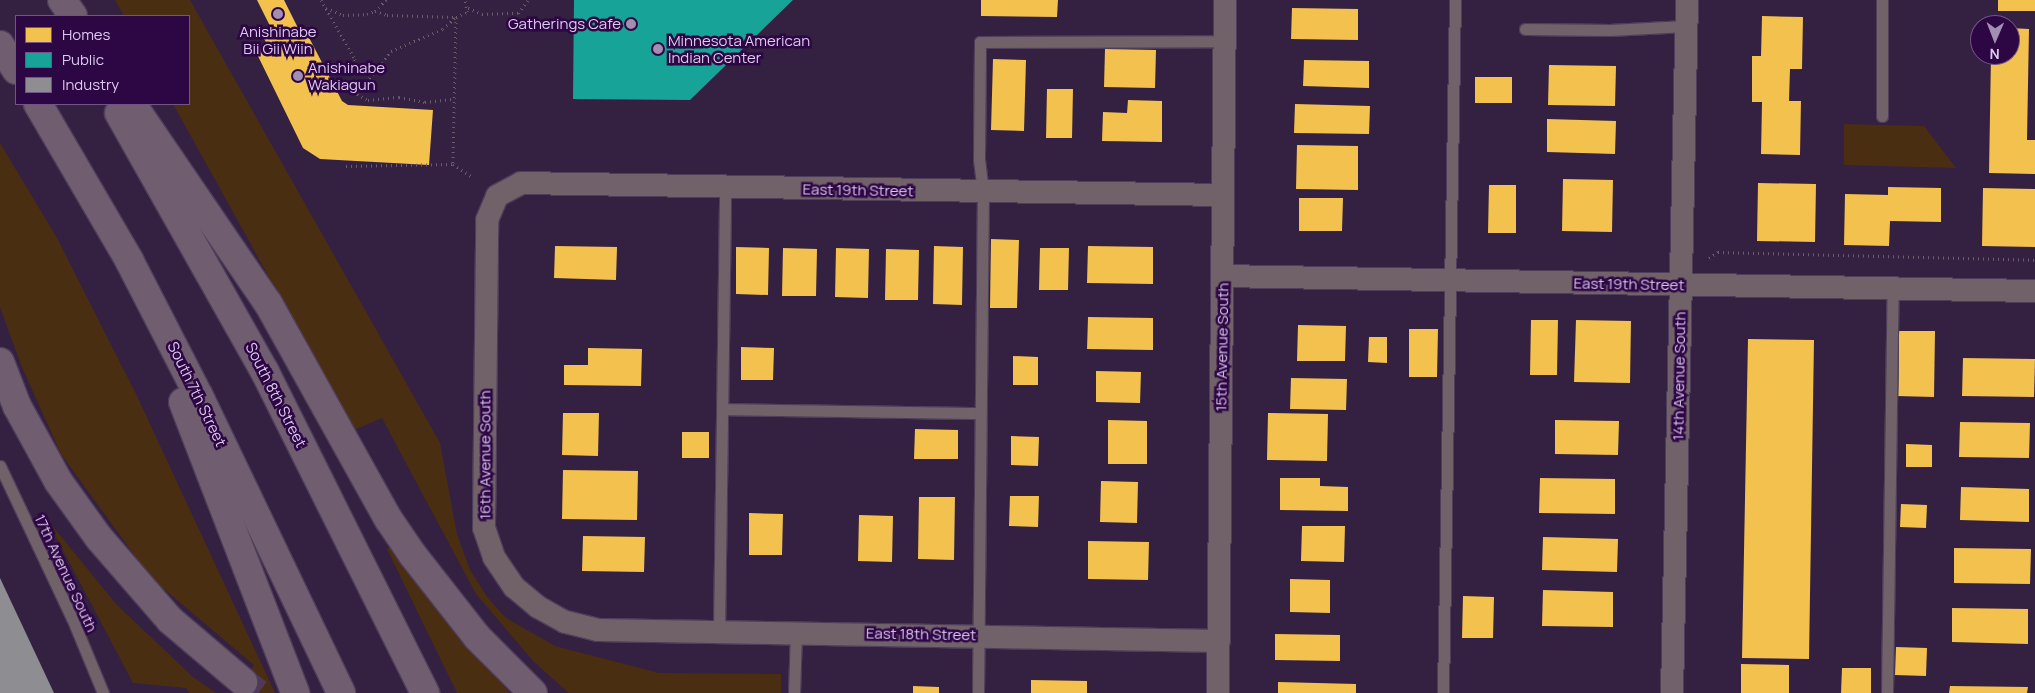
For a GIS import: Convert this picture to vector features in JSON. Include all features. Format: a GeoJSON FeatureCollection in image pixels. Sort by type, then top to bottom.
{"type":"FeatureCollection","features":[{"type":"Feature","properties":{"kind":"highway"},"geometry":{"type":"LineString","coordinates":[[56,0],[64,15]]}},
{"type":"Feature","properties":{"kind":"highway"},"geometry":{"type":"LineString","coordinates":[[62,0],[72,15]]}},
{"type":"Feature","properties":{"kind":"highway"},"geometry":{"type":"LineString","coordinates":[[0,45],[15,68]]}},
{"type":"Feature","properties":{"kind":"highway","name":"South 7th Street"},"geometry":{"type":"LineString","coordinates":[[39,105],[129,260],[199,396],[341,693]]}},
{"type":"Feature","properties":{"kind":"highway","name":"South 8th Street"},"geometry":{"type":"LineString","coordinates":[[115,105],[265,372],[425,693]]}},
{"type":"Feature","properties":{"kind":"highway"},"geometry":{"type":"LineString","coordinates":[[133,105],[268,304],[346,445],[412,554],[477,637],[533,693]]}},
{"type":"Feature","properties":{"kind":"highway"},"geometry":{"type":"LineString","coordinates":[[129,260],[295,693]]}},
{"type":"Feature","properties":{"kind":"highway"},"geometry":{"type":"LineString","coordinates":[[0,362],[18,406],[58,481],[99,538],[170,620],[243,682]]}},
{"type":"Feature","properties":{"kind":"street","name":"15th Avenue South"},"geometry":{"type":"LineString","coordinates":[[1218,693],[1225,0]]}},
{"type":"Feature","properties":{"kind":"street","name":"14th Avenue South"},"geometry":{"type":"LineString","coordinates":[[1672,693],[1687,0]]}},
{"type":"Feature","properties":{"kind":"street","name":"East 19th Street"},"geometry":{"type":"LineString","coordinates":[[497,196],[521,184],[1223,195]]}},
{"type":"Feature","properties":{"kind":"street","name":"16th Avenue South"},"geometry":{"type":"LineString","coordinates":[[497,196],[487,220],[484,528],[494,557],[514,587],[538,607],[565,622],[598,630],[624,631]]}},
{"type":"Feature","properties":{"kind":"street","name":"East 19th Street"},"geometry":{"type":"LineString","coordinates":[[1222,276],[2035,291]]}},
{"type":"Feature","properties":{"kind":"street","name":"East 18th Street"},"geometry":{"type":"LineString","coordinates":[[624,631],[796,632],[1219,641]]}},
{"type":"Feature","properties":{"kind":"lane"},"geometry":{"type":"LineString","coordinates":[[1443,693],[1455,0]]}},
{"type":"Feature","properties":{"kind":"lane"},"geometry":{"type":"LineString","coordinates":[[1882,0],[1882,116]]}},
{"type":"Feature","properties":{"kind":"lane"},"geometry":{"type":"LineString","coordinates":[[1525,29],[1610,30],[1686,26]]}},
{"type":"Feature","properties":{"kind":"lane"},"geometry":{"type":"LineString","coordinates":[[978,693],[983,192],[979,159],[980,42],[1225,40]]}},
{"type":"Feature","properties":{"kind":"lane"},"geometry":{"type":"LineString","coordinates":[[719,632],[724,188]]}},
{"type":"Feature","properties":{"kind":"lane"},"geometry":{"type":"LineString","coordinates":[[1887,693],[1893,288]]}},
{"type":"Feature","properties":{"kind":"lane"},"geometry":{"type":"LineString","coordinates":[[722,409],[980,413]]}},
{"type":"Feature","properties":{"kind":"lane","name":"17th Avenue South"},"geometry":{"type":"LineString","coordinates":[[0,466],[72,618],[103,693]]}},
{"type":"Feature","properties":{"kind":"lane"},"geometry":{"type":"LineString","coordinates":[[794,693],[796,632]]}},
{"type":"Feature","properties":{"kind":"path"},"geometry":{"type":"LineString","coordinates":[[321,0],[355,59],[357,94]]}},
{"type":"Feature","properties":{"kind":"path"},"geometry":{"type":"LineString","coordinates":[[375,11],[386,0]]}},
{"type":"Feature","properties":{"kind":"path"},"geometry":{"type":"LineString","coordinates":[[465,0],[468,8],[482,14],[518,13],[528,0]]}},
{"type":"Feature","properties":{"kind":"path"},"geometry":{"type":"LineString","coordinates":[[325,8],[343,14],[375,11],[387,15],[456,17]]}},
{"type":"Feature","properties":{"kind":"path"},"geometry":{"type":"LineString","coordinates":[[357,94],[391,51],[443,29],[456,17],[467,12],[468,8]]}},
{"type":"Feature","properties":{"kind":"path"},"geometry":{"type":"LineString","coordinates":[[453,164],[456,17]]}},
{"type":"Feature","properties":{"kind":"path"},"geometry":{"type":"LineString","coordinates":[[357,94],[368,100],[399,97],[424,102],[455,99]]}},
{"type":"Feature","properties":{"kind":"path"},"geometry":{"type":"LineString","coordinates":[[346,166],[453,164],[471,176]]}},
{"type":"Feature","properties":{"kind":"path"},"geometry":{"type":"LineString","coordinates":[[1709,258],[1718,252],[2035,260]]}},
{"type":"Feature","properties":{"kind":"shaded area"},"geometry":{"type":"Polygon","coordinates":[[[115,0],[190,0],[440,443],[457,534],[470,570],[488,598],[506,618],[555,646],[659,673],[781,674],[781,693],[569,693],[534,662],[476,594],[382,418],[354,430],[174,105],[190,105],[190,15],[123,15],[115,0]]]}},
{"type":"Feature","properties":{"kind":"shaded area"},"geometry":{"type":"Polygon","coordinates":[[[1844,124],[1924,126],[1956,168],[1844,165],[1844,124]]]}},
{"type":"Feature","properties":{"kind":"shaded area"},"geometry":{"type":"Polygon","coordinates":[[[0,143],[57,238],[137,396],[275,693],[235,693],[254,665],[151,578],[61,454],[21,365],[0,307],[0,143]]]}},
{"type":"Feature","properties":{"kind":"shaded area"},"geometry":{"type":"Polygon","coordinates":[[[46,518],[116,604],[193,677],[216,693],[189,693],[186,688],[133,683],[46,518]]]}},
{"type":"Feature","properties":{"kind":"shaded area"},"geometry":{"type":"Polygon","coordinates":[[[397,543],[482,660],[510,693],[457,693],[387,549],[397,543]]]}},
{"type":"Feature","properties":{"kind":"building: Homes","name":"Anishinabe Wakiagun"},"geometry":{"type":"Polygon","coordinates":[[[257,0],[284,0],[298,28],[303,26],[342,101],[348,105],[433,110],[429,165],[320,159],[303,148],[255,50],[267,44],[262,35],[272,30],[257,0]]]}},
{"type":"Feature","properties":{"kind":"building: Homes"},"geometry":{"type":"Polygon","coordinates":[[[981,0],[1058,0],[1057,17],[981,16],[981,0]]]}},
{"type":"Feature","properties":{"kind":"building: Homes"},"geometry":{"type":"Polygon","coordinates":[[[1998,0],[2035,0],[2035,11],[1998,11],[1998,0]]]}},
{"type":"Feature","properties":{"kind":"building: Homes"},"geometry":{"type":"Polygon","coordinates":[[[1292,8],[1358,9],[1358,40],[1291,39],[1292,8]]]}},
{"type":"Feature","properties":{"kind":"building: Homes"},"geometry":{"type":"Polygon","coordinates":[[[1762,16],[1803,17],[1802,69],[1790,69],[1789,101],[1801,101],[1800,155],[1761,154],[1762,102],[1752,102],[1752,56],[1761,56],[1762,16]]]}},
{"type":"Feature","properties":{"kind":"building: Homes"},"geometry":{"type":"Polygon","coordinates":[[[2020,29],[2029,29],[2027,140],[2035,140],[2035,174],[1989,173],[1991,65],[2020,65],[2020,29]]]}},
{"type":"Feature","properties":{"kind":"building: Homes"},"geometry":{"type":"Polygon","coordinates":[[[1105,49],[1156,50],[1155,88],[1104,87],[1105,49]]]}},
{"type":"Feature","properties":{"kind":"building: Homes"},"geometry":{"type":"Polygon","coordinates":[[[993,59],[1026,60],[1024,131],[991,130],[993,59]]]}},
{"type":"Feature","properties":{"kind":"building: Homes"},"geometry":{"type":"Polygon","coordinates":[[[1304,60],[1369,61],[1369,88],[1303,86],[1304,60]]]}},
{"type":"Feature","properties":{"kind":"building: Homes"},"geometry":{"type":"Polygon","coordinates":[[[1549,65],[1616,66],[1615,106],[1548,105],[1549,65]]]}},
{"type":"Feature","properties":{"kind":"building: Homes"},"geometry":{"type":"Polygon","coordinates":[[[1475,77],[1512,77],[1512,103],[1475,103],[1475,77]]]}},
{"type":"Feature","properties":{"kind":"building: Homes"},"geometry":{"type":"Polygon","coordinates":[[[1047,89],[1073,89],[1072,138],[1046,138],[1047,89]]]}},
{"type":"Feature","properties":{"kind":"building: Homes"},"geometry":{"type":"Polygon","coordinates":[[[1128,100],[1162,101],[1162,142],[1102,141],[1103,112],[1127,113],[1128,100]]]}},
{"type":"Feature","properties":{"kind":"building: Homes"},"geometry":{"type":"Polygon","coordinates":[[[1295,104],[1370,106],[1369,134],[1294,133],[1295,104]]]}},
{"type":"Feature","properties":{"kind":"building: Homes"},"geometry":{"type":"Polygon","coordinates":[[[1547,119],[1616,121],[1615,154],[1547,152],[1547,119]]]}},
{"type":"Feature","properties":{"kind":"building: Homes"},"geometry":{"type":"Polygon","coordinates":[[[1297,145],[1358,146],[1358,190],[1296,189],[1297,145]]]}},
{"type":"Feature","properties":{"kind":"building: Homes"},"geometry":{"type":"Polygon","coordinates":[[[1563,179],[1613,180],[1612,232],[1562,231],[1563,179]]]}},
{"type":"Feature","properties":{"kind":"building: Homes"},"geometry":{"type":"Polygon","coordinates":[[[1758,183],[1816,184],[1815,242],[1757,241],[1758,183]]]}},
{"type":"Feature","properties":{"kind":"building: Homes"},"geometry":{"type":"Polygon","coordinates":[[[1489,185],[1516,185],[1516,233],[1488,233],[1489,185]]]}},
{"type":"Feature","properties":{"kind":"building: Homes"},"geometry":{"type":"Polygon","coordinates":[[[1888,187],[1941,188],[1941,222],[1890,221],[1889,246],[1844,245],[1845,194],[1888,195],[1888,187]]]}},
{"type":"Feature","properties":{"kind":"building: Homes"},"geometry":{"type":"Polygon","coordinates":[[[1983,188],[2035,189],[2035,247],[1982,246],[1983,188]]]}},
{"type":"Feature","properties":{"kind":"building: Homes"},"geometry":{"type":"Polygon","coordinates":[[[1299,198],[1343,198],[1342,231],[1299,231],[1299,198]]]}},
{"type":"Feature","properties":{"kind":"building: Homes"},"geometry":{"type":"Polygon","coordinates":[[[991,239],[1019,240],[1017,308],[990,308],[991,239]]]}},
{"type":"Feature","properties":{"kind":"building: Homes"},"geometry":{"type":"Polygon","coordinates":[[[555,246],[617,247],[616,280],[554,278],[555,246]]]}},
{"type":"Feature","properties":{"kind":"building: Homes"},"geometry":{"type":"Polygon","coordinates":[[[934,246],[963,247],[962,305],[933,304],[934,246]]]}},
{"type":"Feature","properties":{"kind":"building: Homes"},"geometry":{"type":"Polygon","coordinates":[[[1088,246],[1153,247],[1153,284],[1087,283],[1088,246]]]}},
{"type":"Feature","properties":{"kind":"building: Homes"},"geometry":{"type":"Polygon","coordinates":[[[736,247],[769,248],[768,295],[736,294],[736,247]]]}},
{"type":"Feature","properties":{"kind":"building: Homes"},"geometry":{"type":"Polygon","coordinates":[[[783,248],[817,249],[816,296],[782,296],[783,248]]]}},
{"type":"Feature","properties":{"kind":"building: Homes"},"geometry":{"type":"Polygon","coordinates":[[[836,248],[869,249],[868,298],[835,297],[836,248]]]}},
{"type":"Feature","properties":{"kind":"building: Homes"},"geometry":{"type":"Polygon","coordinates":[[[1040,248],[1069,248],[1068,290],[1039,290],[1040,248]]]}},
{"type":"Feature","properties":{"kind":"building: Homes"},"geometry":{"type":"Polygon","coordinates":[[[886,249],[919,250],[918,300],[885,300],[886,249]]]}},
{"type":"Feature","properties":{"kind":"building: Homes"},"geometry":{"type":"Polygon","coordinates":[[[1088,317],[1153,318],[1153,350],[1087,349],[1088,317]]]}},
{"type":"Feature","properties":{"kind":"building: Homes"},"geometry":{"type":"Polygon","coordinates":[[[1531,320],[1558,320],[1557,375],[1530,375],[1531,320]]]}},
{"type":"Feature","properties":{"kind":"building: Homes"},"geometry":{"type":"Polygon","coordinates":[[[1576,320],[1631,321],[1630,383],[1574,382],[1576,320]]]}},
{"type":"Feature","properties":{"kind":"building: Homes"},"geometry":{"type":"Polygon","coordinates":[[[1298,325],[1346,326],[1345,361],[1297,361],[1298,325]]]}},
{"type":"Feature","properties":{"kind":"building: Homes"},"geometry":{"type":"Polygon","coordinates":[[[1409,329],[1438,329],[1437,377],[1409,377],[1409,329]]]}},
{"type":"Feature","properties":{"kind":"building: Homes"},"geometry":{"type":"Polygon","coordinates":[[[1897,331],[1935,331],[1934,397],[1896,396],[1897,331]]]}},
{"type":"Feature","properties":{"kind":"building: Homes"},"geometry":{"type":"Polygon","coordinates":[[[1369,337],[1387,337],[1387,363],[1368,362],[1369,337]]]}},
{"type":"Feature","properties":{"kind":"building: Homes"},"geometry":{"type":"Polygon","coordinates":[[[1748,339],[1814,340],[1809,659],[1742,658],[1748,339]]]}},
{"type":"Feature","properties":{"kind":"building: Homes"},"geometry":{"type":"Polygon","coordinates":[[[741,347],[774,348],[773,380],[741,380],[741,347]]]}},
{"type":"Feature","properties":{"kind":"building: Homes"},"geometry":{"type":"Polygon","coordinates":[[[588,348],[642,349],[641,386],[564,385],[564,365],[588,365],[588,348]]]}},
{"type":"Feature","properties":{"kind":"building: Homes"},"geometry":{"type":"Polygon","coordinates":[[[1013,356],[1038,357],[1038,385],[1013,385],[1013,356]]]}},
{"type":"Feature","properties":{"kind":"building: Homes"},"geometry":{"type":"Polygon","coordinates":[[[1963,358],[2035,359],[2034,397],[1962,396],[1963,358]]]}},
{"type":"Feature","properties":{"kind":"building: Homes"},"geometry":{"type":"Polygon","coordinates":[[[1096,371],[1141,372],[1140,403],[1096,402],[1096,371]]]}},
{"type":"Feature","properties":{"kind":"building: Homes"},"geometry":{"type":"Polygon","coordinates":[[[1291,378],[1347,379],[1346,410],[1290,409],[1291,378]]]}},
{"type":"Feature","properties":{"kind":"building: Homes"},"geometry":{"type":"Polygon","coordinates":[[[563,413],[599,413],[598,456],[562,455],[563,413]]]}},
{"type":"Feature","properties":{"kind":"building: Homes"},"geometry":{"type":"Polygon","coordinates":[[[1268,413],[1328,414],[1327,461],[1267,460],[1268,413]]]}},
{"type":"Feature","properties":{"kind":"building: Homes"},"geometry":{"type":"Polygon","coordinates":[[[1108,420],[1147,421],[1147,464],[1108,464],[1108,420]]]}},
{"type":"Feature","properties":{"kind":"building: Homes"},"geometry":{"type":"Polygon","coordinates":[[[1555,420],[1619,421],[1618,455],[1555,454],[1555,420]]]}},
{"type":"Feature","properties":{"kind":"building: Homes"},"geometry":{"type":"Polygon","coordinates":[[[1960,422],[2030,423],[2029,458],[1959,457],[1960,422]]]}},
{"type":"Feature","properties":{"kind":"building: Homes"},"geometry":{"type":"Polygon","coordinates":[[[915,429],[958,430],[958,459],[914,459],[915,429]]]}},
{"type":"Feature","properties":{"kind":"building: Homes"},"geometry":{"type":"Polygon","coordinates":[[[682,432],[709,432],[709,458],[682,458],[682,432]]]}},
{"type":"Feature","properties":{"kind":"building: Homes"},"geometry":{"type":"Polygon","coordinates":[[[1011,436],[1039,437],[1038,466],[1011,465],[1011,436]]]}},
{"type":"Feature","properties":{"kind":"building: Homes"},"geometry":{"type":"Polygon","coordinates":[[[1906,444],[1932,445],[1932,467],[1906,467],[1906,444]]]}},
{"type":"Feature","properties":{"kind":"building: Homes"},"geometry":{"type":"Polygon","coordinates":[[[563,470],[638,471],[637,520],[562,519],[563,470]]]}},
{"type":"Feature","properties":{"kind":"building: Homes"},"geometry":{"type":"Polygon","coordinates":[[[1280,478],[1320,478],[1320,486],[1348,487],[1348,511],[1280,510],[1280,478]]]}},
{"type":"Feature","properties":{"kind":"building: Homes"},"geometry":{"type":"Polygon","coordinates":[[[1540,478],[1615,479],[1615,514],[1539,513],[1540,478]]]}},
{"type":"Feature","properties":{"kind":"building: Homes"},"geometry":{"type":"Polygon","coordinates":[[[1101,481],[1138,482],[1137,523],[1100,522],[1101,481]]]}},
{"type":"Feature","properties":{"kind":"building: Homes"},"geometry":{"type":"Polygon","coordinates":[[[1961,487],[2029,489],[2029,522],[1960,520],[1961,487]]]}},
{"type":"Feature","properties":{"kind":"building: Homes"},"geometry":{"type":"Polygon","coordinates":[[[1010,496],[1039,496],[1038,527],[1009,526],[1010,496]]]}},
{"type":"Feature","properties":{"kind":"building: Homes"},"geometry":{"type":"Polygon","coordinates":[[[919,497],[955,497],[954,560],[918,559],[919,497]]]}},
{"type":"Feature","properties":{"kind":"building: Homes"},"geometry":{"type":"Polygon","coordinates":[[[1901,504],[1927,505],[1926,528],[1900,527],[1901,504]]]}},
{"type":"Feature","properties":{"kind":"building: Homes"},"geometry":{"type":"Polygon","coordinates":[[[749,513],[783,514],[782,555],[749,555],[749,513]]]}},
{"type":"Feature","properties":{"kind":"building: Homes"},"geometry":{"type":"Polygon","coordinates":[[[859,515],[893,516],[892,562],[858,561],[859,515]]]}},
{"type":"Feature","properties":{"kind":"building: Homes"},"geometry":{"type":"Polygon","coordinates":[[[1302,526],[1345,526],[1344,562],[1301,561],[1302,526]]]}},
{"type":"Feature","properties":{"kind":"building: Homes"},"geometry":{"type":"Polygon","coordinates":[[[583,536],[645,537],[644,572],[582,571],[583,536]]]}},
{"type":"Feature","properties":{"kind":"building: Homes"},"geometry":{"type":"Polygon","coordinates":[[[1543,537],[1618,539],[1617,572],[1542,570],[1543,537]]]}},
{"type":"Feature","properties":{"kind":"building: Homes"},"geometry":{"type":"Polygon","coordinates":[[[1088,541],[1149,542],[1148,580],[1088,579],[1088,541]]]}},
{"type":"Feature","properties":{"kind":"building: Homes"},"geometry":{"type":"Polygon","coordinates":[[[1954,548],[2031,549],[2030,584],[1954,583],[1954,548]]]}},
{"type":"Feature","properties":{"kind":"building: Homes"},"geometry":{"type":"Polygon","coordinates":[[[1290,579],[1330,580],[1330,613],[1290,612],[1290,579]]]}},
{"type":"Feature","properties":{"kind":"building: Homes"},"geometry":{"type":"Polygon","coordinates":[[[1543,590],[1613,592],[1613,627],[1542,626],[1543,590]]]}},
{"type":"Feature","properties":{"kind":"building: Homes"},"geometry":{"type":"Polygon","coordinates":[[[1463,596],[1494,597],[1493,638],[1462,638],[1463,596]]]}},
{"type":"Feature","properties":{"kind":"building: Homes"},"geometry":{"type":"Polygon","coordinates":[[[1952,608],[2028,609],[2028,644],[1952,642],[1952,608]]]}},
{"type":"Feature","properties":{"kind":"building: Homes"},"geometry":{"type":"Polygon","coordinates":[[[1275,634],[1340,635],[1340,661],[1275,660],[1275,634]]]}},
{"type":"Feature","properties":{"kind":"building: Homes"},"geometry":{"type":"Polygon","coordinates":[[[1896,647],[1927,648],[1926,676],[1895,675],[1896,647]]]}},
{"type":"Feature","properties":{"kind":"building: Homes"},"geometry":{"type":"Polygon","coordinates":[[[1741,664],[1789,665],[1789,693],[1741,693],[1741,664]]]}},
{"type":"Feature","properties":{"kind":"building: Homes"},"geometry":{"type":"Polygon","coordinates":[[[1842,668],[1871,668],[1871,693],[1841,693],[1842,668]]]}},
{"type":"Feature","properties":{"kind":"building: Homes"},"geometry":{"type":"Polygon","coordinates":[[[1031,680],[1087,681],[1087,693],[1031,693],[1031,680]]]}},
{"type":"Feature","properties":{"kind":"building: Homes"},"geometry":{"type":"Polygon","coordinates":[[[1278,682],[1356,684],[1356,693],[1278,693],[1278,682]]]}},
{"type":"Feature","properties":{"kind":"building: Homes"},"geometry":{"type":"Polygon","coordinates":[[[913,686],[939,687],[939,693],[913,693],[913,686]]]}},
{"type":"Feature","properties":{"kind":"building: Homes"},"geometry":{"type":"Polygon","coordinates":[[[1950,686],[2028,687],[2027,693],[1949,693],[1950,686]]]}},
{"type":"Feature","properties":{"kind":"building: Public","name":"Minnesota American Indian Center"},"geometry":{"type":"Polygon","coordinates":[[[574,0],[793,0],[690,100],[573,99],[574,0]]]}},
{"type":"Feature","properties":{"kind":"building: Industry"},"geometry":{"type":"Polygon","coordinates":[[[0,578],[54,693],[0,693],[0,578]]]}},
{"type":"Feature","properties":{"kind":"tunnel"},"geometry":{"type":"LineString","coordinates":[[243,682],[258,693]]}},
{"type":"Feature","properties":{"kind":"place","name":"Anishinabe Bii Gii Wiin"},"geometry":{"type":"Point","coordinates":[278,14]}},
{"type":"Feature","properties":{"kind":"place","name":"Gatherings Cafe"},"geometry":{"type":"Point","coordinates":[631,24]}},
{"type":"Feature","properties":{"kind":"place","name":"Minnesota American Indian Center"},"geometry":{"type":"Point","coordinates":[658,49]}},
{"type":"Feature","properties":{"kind":"place","name":"Anishinabe Wakiagun"},"geometry":{"type":"Point","coordinates":[298,76]}}]}
